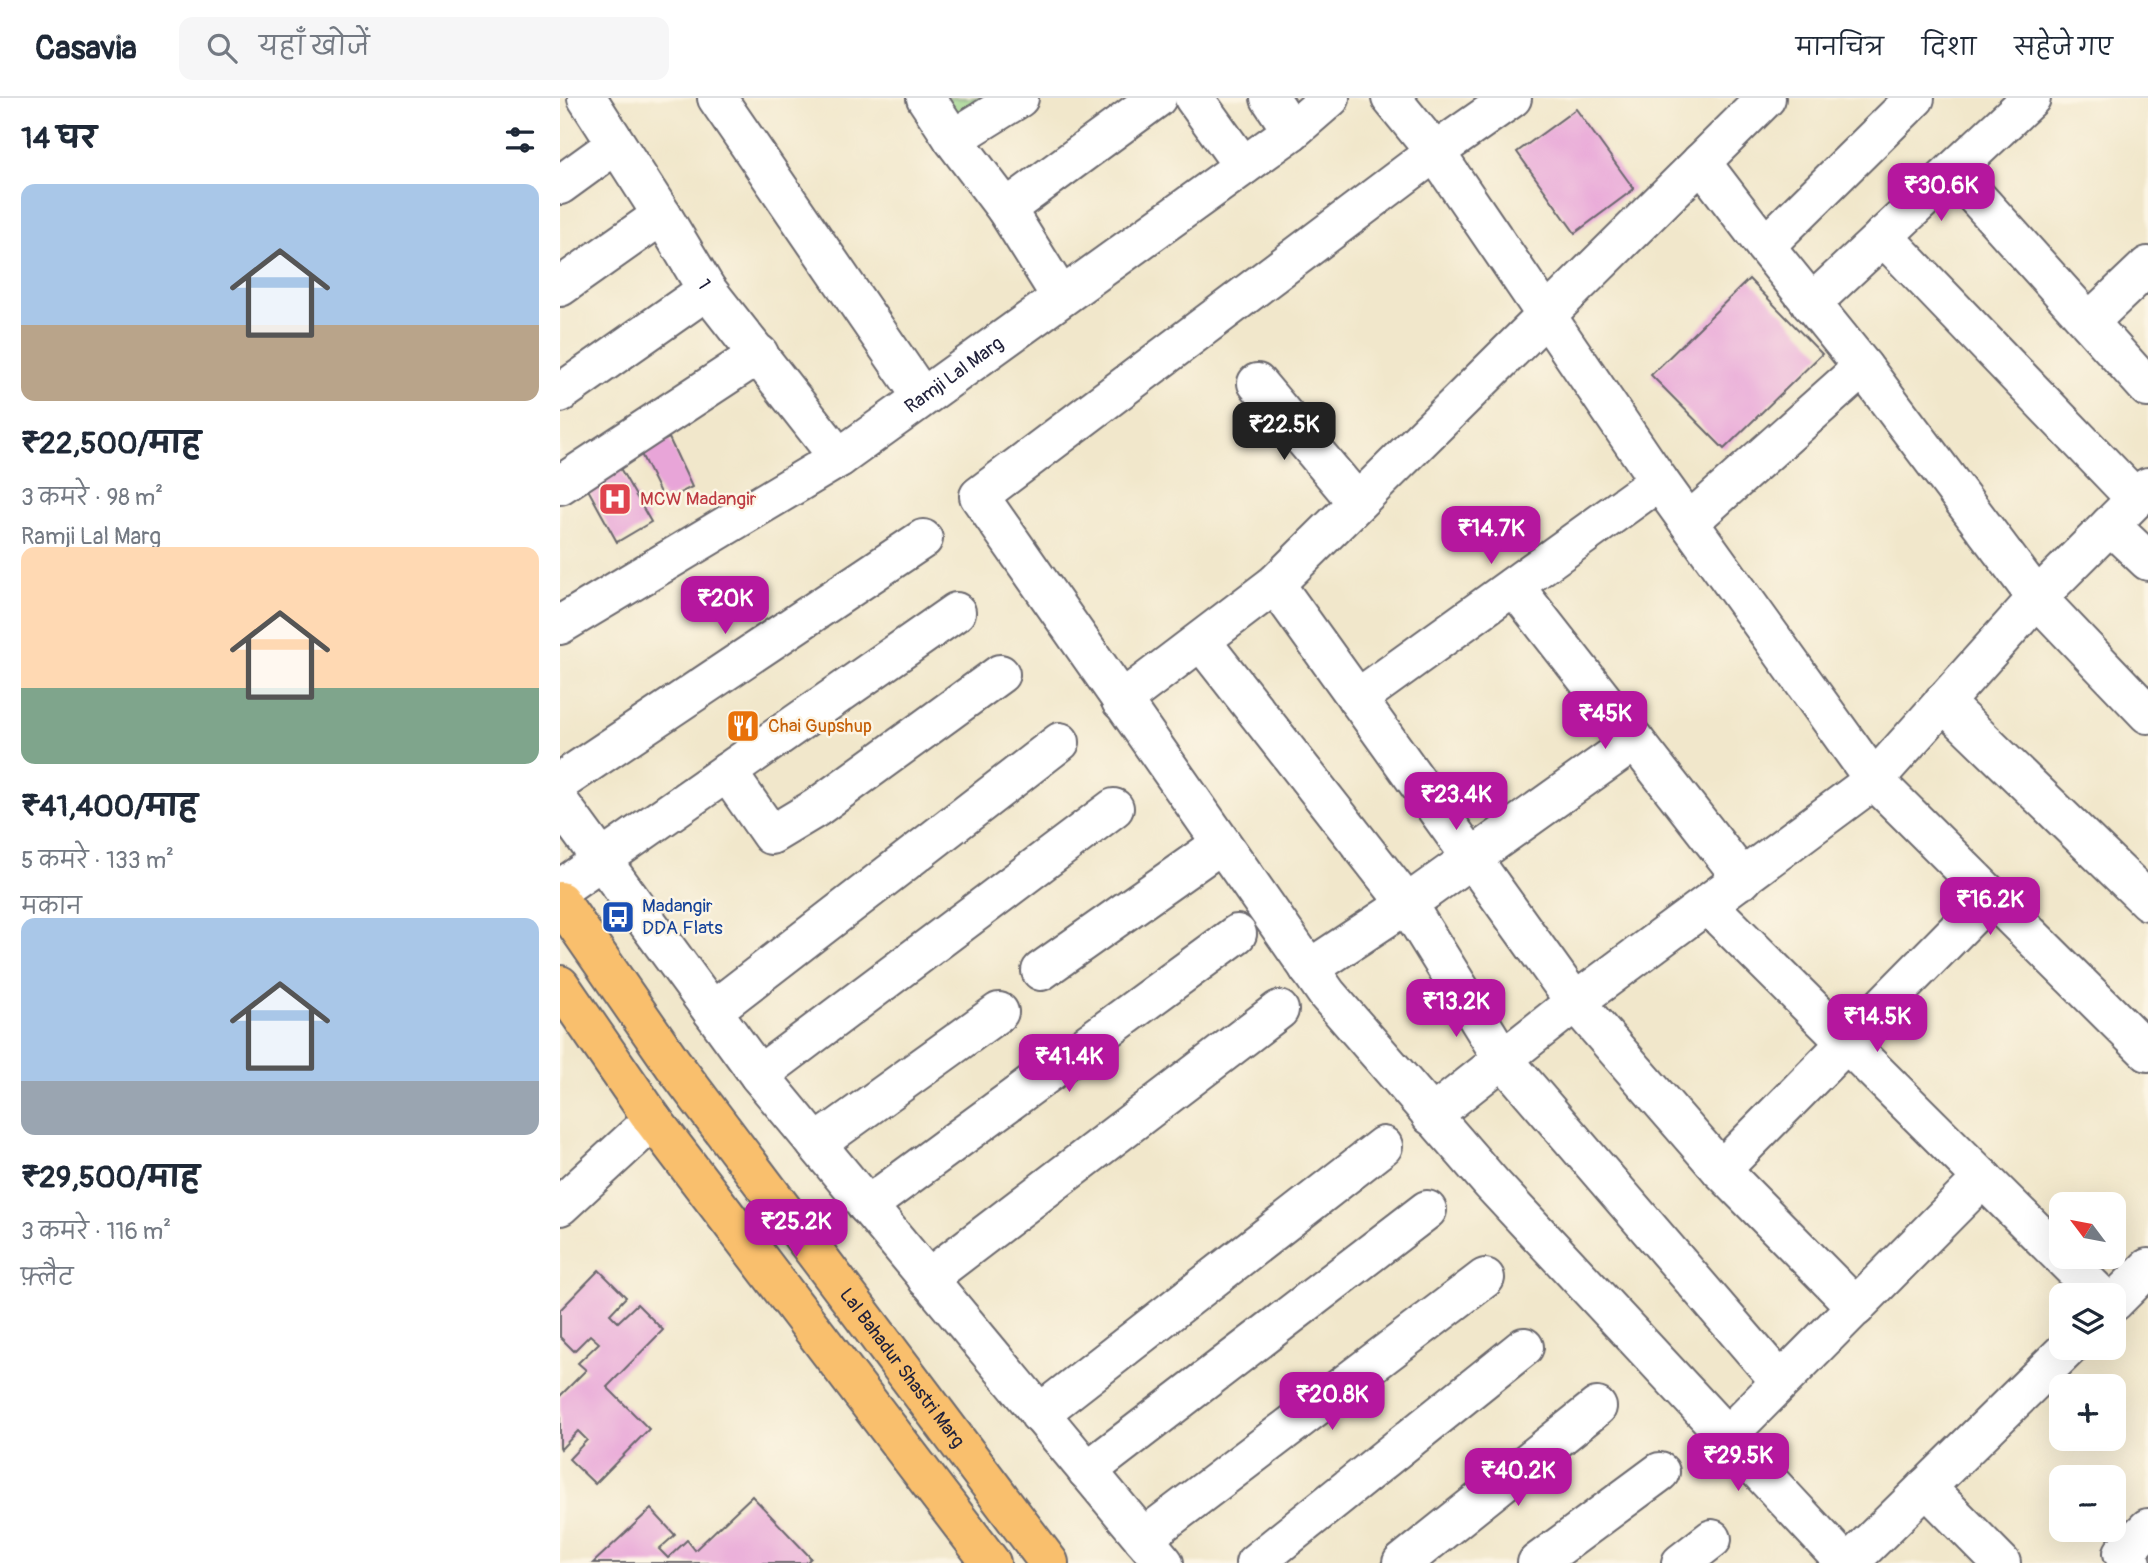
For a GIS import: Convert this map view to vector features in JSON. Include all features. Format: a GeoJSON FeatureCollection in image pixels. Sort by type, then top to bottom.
{"type":"FeatureCollection","features":[{"type":"Feature","properties":{"kind":"main road","name":"Lal Bahadur Shastri Marg"},"geometry":{"type":"LineString","coordinates":[[560,901],[673,1065],[1049,1563]]}},
{"type":"Feature","properties":{"kind":"main road"},"geometry":{"type":"LineString","coordinates":[[560,985],[653,1120],[991,1563]]}},
{"type":"Feature","properties":{"kind":"street","name":"1"},"geometry":{"type":"LineString","coordinates":[[587,98],[707,290],[839,458]]}},
{"type":"Feature","properties":{"kind":"street"},"geometry":{"type":"LineString","coordinates":[[717,98],[922,397]]}},
{"type":"Feature","properties":{"kind":"street"},"geometry":{"type":"LineString","coordinates":[[926,98],[1006,209],[1060,297]]}},
{"type":"Feature","properties":{"kind":"street"},"geometry":{"type":"LineString","coordinates":[[953,139],[1019,98]]}},
{"type":"Feature","properties":{"kind":"street"},"geometry":{"type":"LineString","coordinates":[[1006,209],[1157,98]]}},
{"type":"Feature","properties":{"kind":"street"},"geometry":{"type":"LineString","coordinates":[[1194,98],[1243,166]]}},
{"type":"Feature","properties":{"kind":"street"},"geometry":{"type":"LineString","coordinates":[[1270,98],[1292,131]]}},
{"type":"Feature","properties":{"kind":"street","name":"Ramji Lal Marg"},"geometry":{"type":"LineString","coordinates":[[560,625],[839,458],[1292,131],[1330,98]]}},
{"type":"Feature","properties":{"kind":"street"},"geometry":{"type":"LineString","coordinates":[[1391,98],[1435,152],[1659,481],[1874,780],[2148,1052]]}},
{"type":"Feature","properties":{"kind":"street"},"geometry":{"type":"LineString","coordinates":[[1512,98],[1435,152],[979,496],[1327,994],[1431,1116],[1726,1437],[1847,1563],[2056,1360]]}},
{"type":"Feature","properties":{"kind":"street"},"geometry":{"type":"LineString","coordinates":[[1121,701],[1275,584],[1766,98]]}},
{"type":"Feature","properties":{"kind":"street"},"geometry":{"type":"LineString","coordinates":[[1765,246],[1915,98]]}},
{"type":"Feature","properties":{"kind":"street"},"geometry":{"type":"LineString","coordinates":[[1811,304],[2031,98]]}},
{"type":"Feature","properties":{"kind":"street"},"geometry":{"type":"LineString","coordinates":[[560,185],[615,145]]}},
{"type":"Feature","properties":{"kind":"street"},"geometry":{"type":"LineString","coordinates":[[1701,162],[1863,367],[2037,598],[2148,714]]}},
{"type":"Feature","properties":{"kind":"street"},"geometry":{"type":"LineString","coordinates":[[1953,171],[2148,388]]}},
{"type":"Feature","properties":{"kind":"street"},"geometry":{"type":"LineString","coordinates":[[560,288],[662,215]]}},
{"type":"Feature","properties":{"kind":"street"},"geometry":{"type":"LineString","coordinates":[[1883,236],[2132,504],[2148,561]]}},
{"type":"Feature","properties":{"kind":"street"},"geometry":{"type":"LineString","coordinates":[[2089,322],[2148,266]]}},
{"type":"Feature","properties":{"kind":"street"},"geometry":{"type":"LineString","coordinates":[[560,393],[707,290]]}},
{"type":"Feature","properties":{"kind":"street"},"geometry":{"type":"LineString","coordinates":[[560,485],[759,354]]}},
{"type":"Feature","properties":{"kind":"street"},"geometry":{"type":"LineString","coordinates":[[1689,522],[1863,367]]}},
{"type":"Feature","properties":{"kind":"street"},"geometry":{"type":"LineString","coordinates":[[1257,383],[1357,502]]}},
{"type":"Feature","properties":{"kind":"street"},"geometry":{"type":"LineString","coordinates":[[1357,699],[1659,481]]}},
{"type":"Feature","properties":{"kind":"street"},"geometry":{"type":"LineString","coordinates":[[1431,1116],[1575,1002],[1874,780],[2037,598],[2132,504]]}},
{"type":"Feature","properties":{"kind":"street"},"geometry":{"type":"LineString","coordinates":[[560,782],[923,539]]}},
{"type":"Feature","properties":{"kind":"street"},"geometry":{"type":"LineString","coordinates":[[1275,584],[1575,1002],[1721,1170],[1856,1307]]}},
{"type":"Feature","properties":{"kind":"street"},"geometry":{"type":"LineString","coordinates":[[1514,586],[1742,879]]}},
{"type":"Feature","properties":{"kind":"street"},"geometry":{"type":"LineString","coordinates":[[560,889],[956,612]]}},
{"type":"Feature","properties":{"kind":"street"},"geometry":{"type":"LineString","coordinates":[[1200,641],[1406,904],[1503,1059],[1780,1381]]}},
{"type":"Feature","properties":{"kind":"street"},"geometry":{"type":"LineString","coordinates":[[727,772],[771,835],[816,808],[1000,674]]}},
{"type":"Feature","properties":{"kind":"street"},"geometry":{"type":"LineString","coordinates":[[1943,702],[2148,901]]}},
{"type":"Feature","properties":{"kind":"street"},"geometry":{"type":"LineString","coordinates":[[1309,969],[1406,904],[1635,741]]}},
{"type":"Feature","properties":{"kind":"street"},"geometry":{"type":"LineString","coordinates":[[712,1011],[1060,742]]}},
{"type":"Feature","properties":{"kind":"street"},"geometry":{"type":"LineString","coordinates":[[560,803],[759,1075],[1154,1551],[1485,1278]]}},
{"type":"Feature","properties":{"kind":"street"},"geometry":{"type":"LineString","coordinates":[[759,1075],[1114,808]]}},
{"type":"Feature","properties":{"kind":"street"},"geometry":{"type":"LineString","coordinates":[[1041,971],[1221,844]]}},
{"type":"Feature","properties":{"kind":"street"},"geometry":{"type":"LineString","coordinates":[[1721,1170],[1991,896]]}},
{"type":"Feature","properties":{"kind":"street"},"geometry":{"type":"LineString","coordinates":[[1709,905],[2088,1283]]}},
{"type":"Feature","properties":{"kind":"street"},"geometry":{"type":"LineString","coordinates":[[867,1206],[1237,934]]}},
{"type":"Feature","properties":{"kind":"street"},"geometry":{"type":"LineString","coordinates":[[928,1279],[1279,1010]]}},
{"type":"Feature","properties":{"kind":"street"},"geometry":{"type":"LineString","coordinates":[[816,1144],[999,1012]]}},
{"type":"Feature","properties":{"kind":"street"},"geometry":{"type":"LineString","coordinates":[[560,1206],[653,1120]]}},
{"type":"Feature","properties":{"kind":"street"},"geometry":{"type":"LineString","coordinates":[[1039,1415],[1383,1146]]}},
{"type":"Feature","properties":{"kind":"street"},"geometry":{"type":"LineString","coordinates":[[1726,1437],[1983,1178]]}},
{"type":"Feature","properties":{"kind":"street"},"geometry":{"type":"LineString","coordinates":[[1087,1471],[1427,1210]]}},
{"type":"Feature","properties":{"kind":"street"},"geometry":{"type":"LineString","coordinates":[[2126,1290],[2148,1268]]}},
{"type":"Feature","properties":{"kind":"street"},"geometry":{"type":"LineString","coordinates":[[1255,1563],[1524,1347]]}},
{"type":"Feature","properties":{"kind":"street"},"geometry":{"type":"LineString","coordinates":[[1402,1563],[1597,1407]]}},
{"type":"Feature","properties":{"kind":"street"},"geometry":{"type":"LineString","coordinates":[[1537,1563],[1660,1472]]}},
{"type":"Feature","properties":{"kind":"street"},"geometry":{"type":"LineString","coordinates":[[1926,1487],[2001,1563]]}},
{"type":"Feature","properties":{"kind":"street"},"geometry":{"type":"LineString","coordinates":[[2132,1563],[2123,1553],[2148,1528]]}},
{"type":"Feature","properties":{"kind":"street"},"geometry":{"type":"LineString","coordinates":[[1681,1563],[1712,1539]]}},
{"type":"Feature","properties":{"kind":"green space"},"geometry":{"type":"Polygon","coordinates":[[[942,98],[1006,98],[962,128],[942,98]]]}},
{"type":"Feature","properties":{"kind":"building"},"geometry":{"type":"Polygon","coordinates":[[[1576,109],[1634,189],[1575,233],[1517,152],[1576,109]]]}},
{"type":"Feature","properties":{"kind":"building"},"geometry":{"type":"Polygon","coordinates":[[[1749,279],[1822,354],[1724,449],[1651,375],[1749,279]]]}},
{"type":"Feature","properties":{"kind":"building"},"geometry":{"type":"Polygon","coordinates":[[[669,438],[692,487],[664,501],[640,452],[669,438]]]}},
{"type":"Feature","properties":{"kind":"building","name":"MCW Madangir"},"geometry":{"type":"Polygon","coordinates":[[[613,456],[651,522],[617,542],[580,475],[613,456]]]}},
{"type":"Feature","properties":{"kind":"building"},"geometry":{"type":"Polygon","coordinates":[[[599,1270],[626,1297],[610,1314],[618,1322],[637,1304],[663,1330],[607,1387],[649,1429],[595,1484],[569,1459],[587,1440],[578,1431],[561,1449],[560,1447],[560,1396],[586,1370],[578,1363],[599,1343],[590,1335],[574,1351],[560,1337],[560,1310],[599,1270]]]}},
{"type":"Feature","properties":{"kind":"building"},"geometry":{"type":"Polygon","coordinates":[[[752,1496],[811,1558],[806,1563],[593,1563],[651,1509],[675,1535],[659,1549],[668,1558],[687,1540],[695,1550],[752,1496]]]}},
{"type":"Feature","properties":{"kind":"place","name":"MCW Madangir"},"geometry":{"type":"Point","coordinates":[615,499]}},
{"type":"Feature","properties":{"kind":"place","name":"Chai Gupshup"},"geometry":{"type":"Point","coordinates":[743,726]}},
{"type":"Feature","properties":{"kind":"place","name":"Madangir DDA Flats"},"geometry":{"type":"Point","coordinates":[618,917]}}]}
